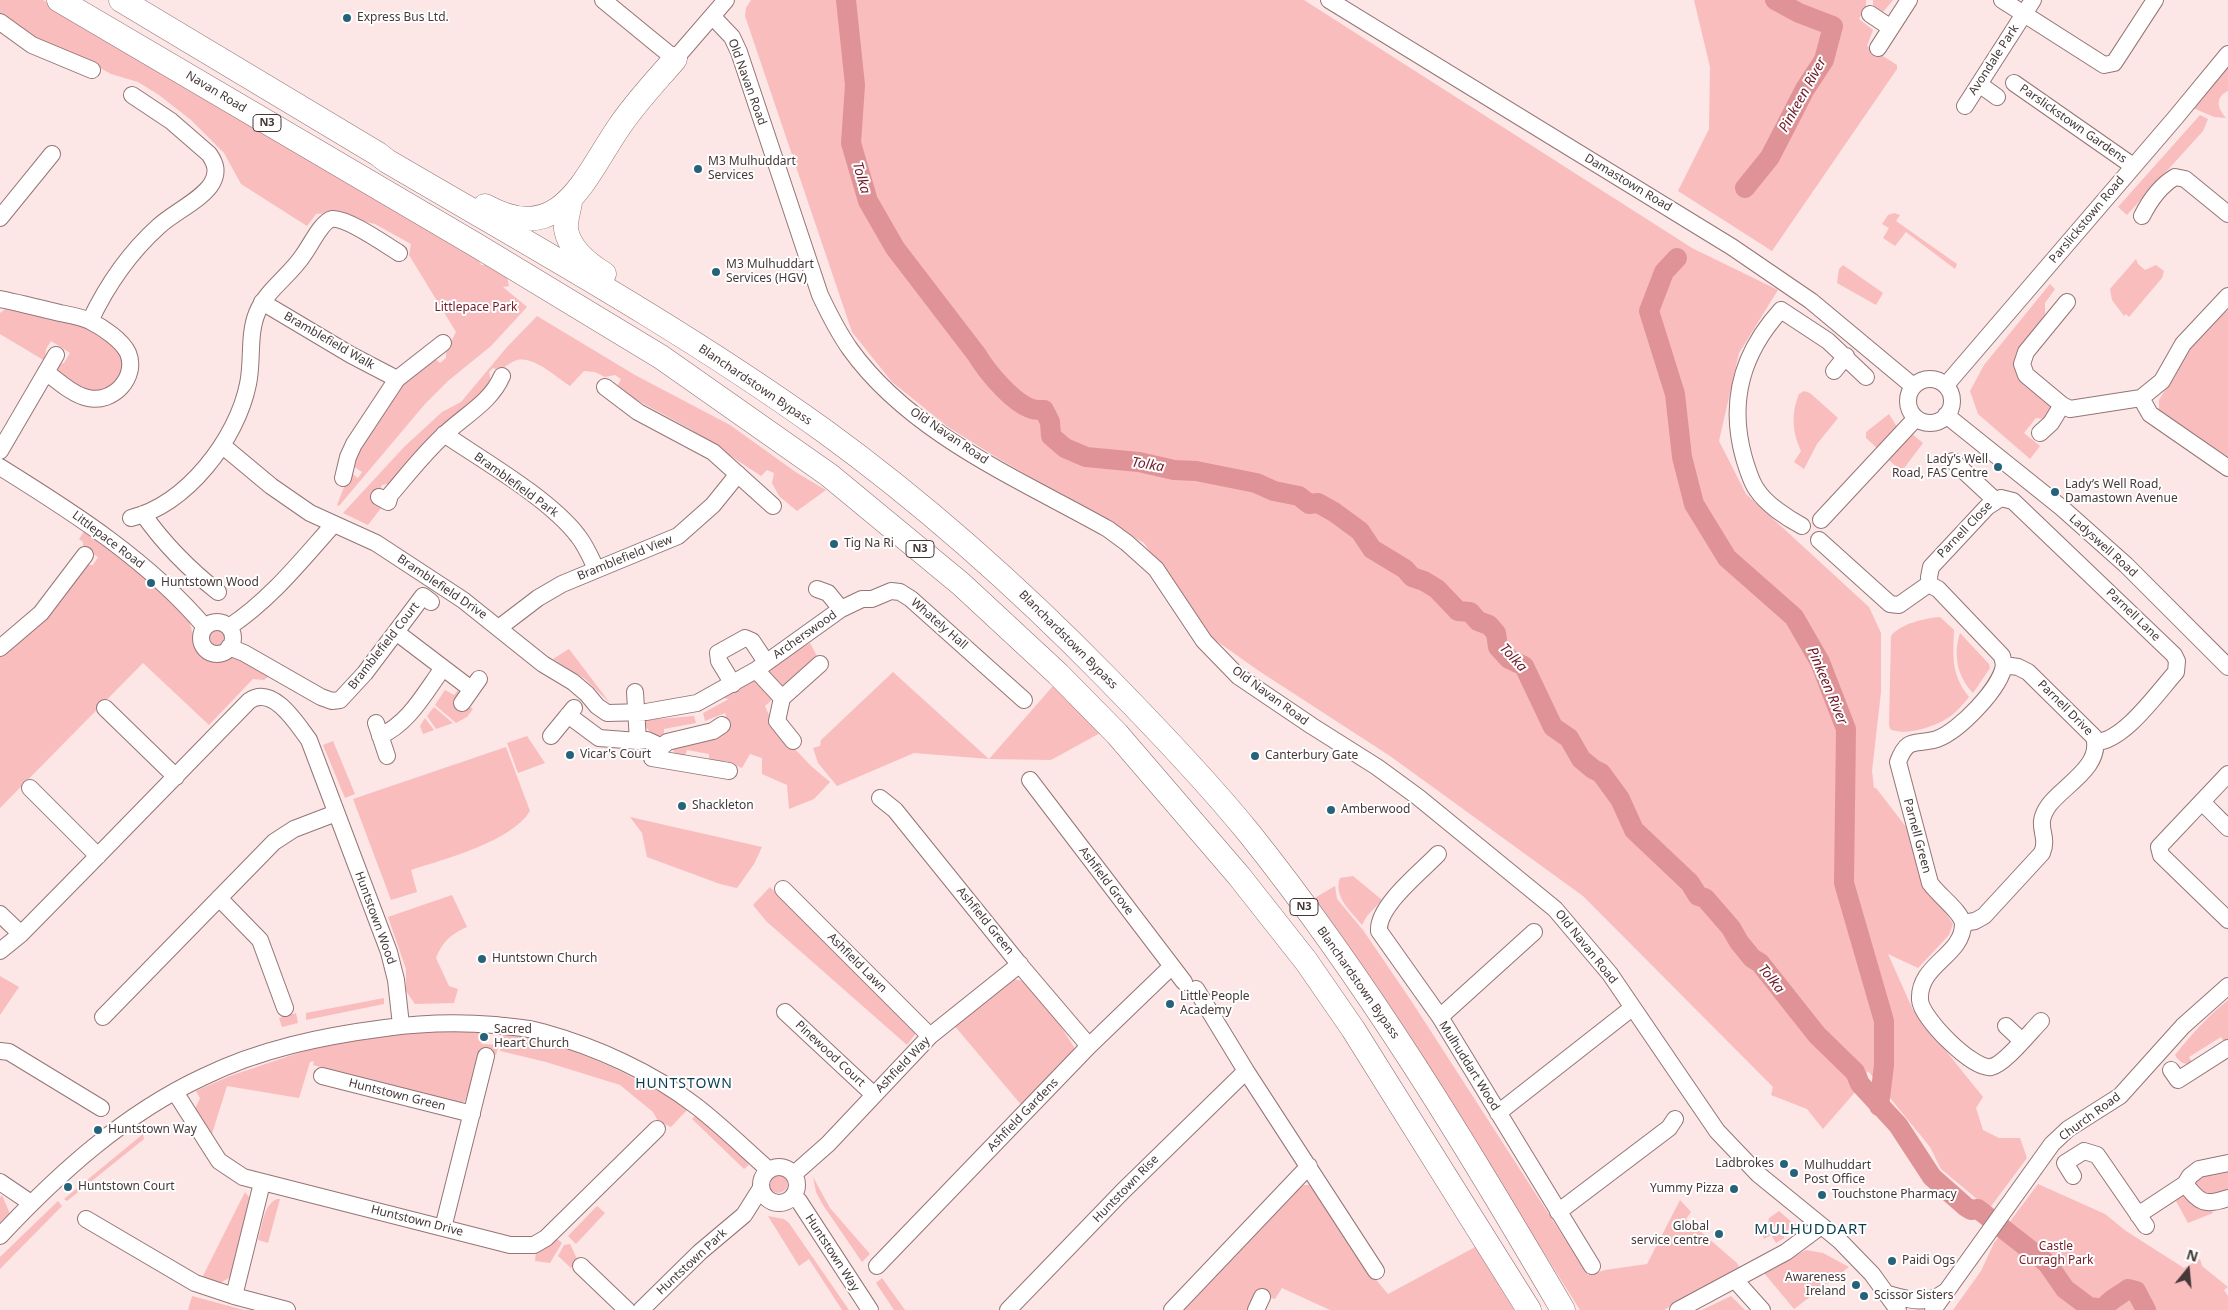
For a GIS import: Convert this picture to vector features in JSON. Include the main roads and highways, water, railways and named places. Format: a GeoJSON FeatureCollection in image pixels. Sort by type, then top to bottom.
{"type":"FeatureCollection","features":[{"type":"Feature","properties":{"kind":"highway","name":"Navan Road"},"geometry":{"type":"LineString","coordinates":[[59,0],[476,245],[661,357],[830,474],[961,584],[1097,714],[1170,794],[1221,854],[1306,962],[1353,1029],[1529,1310]]}},
{"type":"Feature","properties":{"kind":"highway","name":"N3"},"geometry":{"type":"LineString","coordinates":[[121,0],[378,154],[386,162]]}},
{"type":"Feature","properties":{"kind":"highway"},"geometry":{"type":"LineString","coordinates":[[675,59],[620,126],[570,202],[566,228],[570,242],[581,256],[600,272],[725,354],[829,427],[918,497],[979,555]]}},
{"type":"Feature","properties":{"kind":"highway"},"geometry":{"type":"LineString","coordinates":[[386,162],[438,180],[492,210],[512,216],[533,219],[543,218],[570,202]]}},
{"type":"Feature","properties":{"kind":"highway","name":"Blanchardstown Bypass"},"geometry":{"type":"LineString","coordinates":[[386,162],[546,253],[721,361],[823,430],[979,555],[1064,634],[1150,721],[1249,833],[1326,937],[1386,1021],[1490,1186],[1563,1310]]}},
{"type":"Feature","properties":{"kind":"waterway","name":"Tolka"},"geometry":{"type":"LineString","coordinates":[[846,0],[855,85],[851,143],[868,201],[895,248],[1001,386],[1025,406],[1044,410],[1050,422],[1051,436],[1065,448],[1086,457],[1139,462],[1174,470],[1196,471],[1256,483],[1274,491],[1299,496],[1309,504],[1318,503],[1360,531],[1372,549],[1405,569],[1412,577],[1424,581],[1437,589],[1458,611],[1470,612],[1478,621],[1489,625],[1496,633],[1498,647],[1509,659],[1524,666],[1553,727],[1569,738],[1581,759],[1601,773],[1620,799],[1634,830],[1690,883],[1698,896],[1705,898],[1731,928],[1752,958],[1760,963],[1817,1035],[1855,1072],[1860,1084],[1898,1125],[1932,1177],[1966,1207],[1971,1210],[1978,1209],[2047,1263],[2065,1289],[2089,1307],[2103,1309],[2128,1289],[2136,1291],[2146,1310]]}},
{"type":"Feature","properties":{"kind":"waterway","name":"Pinkeen River"},"geometry":{"type":"LineString","coordinates":[[1745,188],[1770,157],[1805,89],[1824,60],[1833,26],[1799,13],[1775,0]]}},
{"type":"Feature","properties":{"kind":"waterway","name":"Pinkeen River"},"geometry":{"type":"LineString","coordinates":[[1677,258],[1664,272],[1649,311],[1675,394],[1682,457],[1694,504],[1727,558],[1794,617],[1820,662],[1846,729],[1844,883],[1884,1021],[1884,1065],[1879,1106]]}},
{"type":"Feature","properties":{"kind":"place","name":"Express Bus Ltd."},"geometry":{"type":"Point","coordinates":[347,18]}},
{"type":"Feature","properties":{"kind":"place","name":"M3 Mulhuddart Services"},"geometry":{"type":"Point","coordinates":[698,169]}},
{"type":"Feature","properties":{"kind":"place","name":"M3 Mulhuddart Services (HGV)"},"geometry":{"type":"Point","coordinates":[716,272]}},
{"type":"Feature","properties":{"kind":"place","name":"Lady’s Well Road, FAS Centre"},"geometry":{"type":"Point","coordinates":[1998,467]}},
{"type":"Feature","properties":{"kind":"place","name":"Lady’s Well Road, Damastown Avenue"},"geometry":{"type":"Point","coordinates":[2055,492]}},
{"type":"Feature","properties":{"kind":"place","name":"Tig Na Ri"},"geometry":{"type":"Point","coordinates":[834,544]}},
{"type":"Feature","properties":{"kind":"place","name":"Huntstown Wood"},"geometry":{"type":"Point","coordinates":[151,583]}},
{"type":"Feature","properties":{"kind":"place","name":"Vicar's Court"},"geometry":{"type":"Point","coordinates":[570,755]}},
{"type":"Feature","properties":{"kind":"place","name":"Canterbury Gate"},"geometry":{"type":"Point","coordinates":[1255,756]}},
{"type":"Feature","properties":{"kind":"place","name":"Shackleton"},"geometry":{"type":"Point","coordinates":[682,806]}},
{"type":"Feature","properties":{"kind":"place","name":"Amberwood"},"geometry":{"type":"Point","coordinates":[1331,810]}},
{"type":"Feature","properties":{"kind":"place","name":"Huntstown Church"},"geometry":{"type":"Point","coordinates":[482,959]}},
{"type":"Feature","properties":{"kind":"place","name":"Little People Academy"},"geometry":{"type":"Point","coordinates":[1170,1004]}},
{"type":"Feature","properties":{"kind":"place","name":"Sacred Heart Church"},"geometry":{"type":"Point","coordinates":[484,1037]}},
{"type":"Feature","properties":{"kind":"place","name":"Huntstown Way"},"geometry":{"type":"Point","coordinates":[98,1130]}},
{"type":"Feature","properties":{"kind":"place","name":"Ladbrokes"},"geometry":{"type":"Point","coordinates":[1784,1164]}},
{"type":"Feature","properties":{"kind":"place","name":"Mulhuddart Post Office"},"geometry":{"type":"Point","coordinates":[1794,1173]}},
{"type":"Feature","properties":{"kind":"place","name":"Huntstown Court"},"geometry":{"type":"Point","coordinates":[68,1187]}},
{"type":"Feature","properties":{"kind":"place","name":"Yummy Pizza"},"geometry":{"type":"Point","coordinates":[1734,1189]}},
{"type":"Feature","properties":{"kind":"place","name":"Touchstone Pharmacy"},"geometry":{"type":"Point","coordinates":[1822,1195]}},
{"type":"Feature","properties":{"kind":"place","name":"Global service centre"},"geometry":{"type":"Point","coordinates":[1719,1234]}},
{"type":"Feature","properties":{"kind":"place","name":"Paidi Ogs"},"geometry":{"type":"Point","coordinates":[1892,1261]}},
{"type":"Feature","properties":{"kind":"place","name":"Awareness Ireland"},"geometry":{"type":"Point","coordinates":[1856,1285]}},
{"type":"Feature","properties":{"kind":"place","name":"Scissor Sisters"},"geometry":{"type":"Point","coordinates":[1864,1296]}},
{"type":"Feature","properties":{"kind":"district","name":"HUNTSTOWN"},"geometry":{"type":"Point","coordinates":[684,1084]}},
{"type":"Feature","properties":{"kind":"district","name":"MULHUDDART"},"geometry":{"type":"Point","coordinates":[1811,1230]}},
{"type":"Feature","properties":{"kind":"park label","name":"Littlepace Park"},"geometry":{"type":"Point","coordinates":[476,308]}},
{"type":"Feature","properties":{"kind":"park label","name":"Castle Curragh Park"},"geometry":{"type":"Point","coordinates":[2056,1254]}}]}
